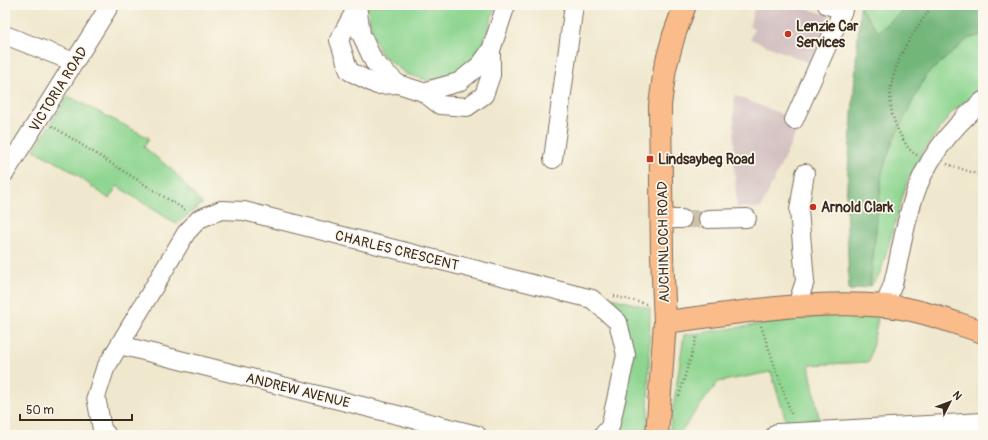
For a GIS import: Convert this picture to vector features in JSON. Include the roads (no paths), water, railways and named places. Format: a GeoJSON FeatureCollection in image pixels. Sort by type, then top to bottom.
{"type":"FeatureCollection","features":[{"type":"Feature","properties":{"kind":"main road","name":"AUCHINLOCH ROAD"},"geometry":{"type":"LineString","coordinates":[[657,435],[672,219],[660,104],[665,68],[674,35],[685,5]]}},
{"type":"Feature","properties":{"kind":"main road"},"geometry":{"type":"LineString","coordinates":[[665,322],[801,305],[887,306],[912,310],[983,332]]}},
{"type":"Feature","properties":{"kind":"street","name":"VICTORIA ROAD"},"geometry":{"type":"LineString","coordinates":[[5,173],[110,5]]}},
{"type":"Feature","properties":{"kind":"street"},"geometry":{"type":"LineString","coordinates":[[423,92],[459,82],[480,65],[491,50],[506,5]]}},
{"type":"Feature","properties":{"kind":"street"},"geometry":{"type":"LineString","coordinates":[[553,159],[574,5]]}},
{"type":"Feature","properties":{"kind":"street"},"geometry":{"type":"LineString","coordinates":[[357,6],[339,40],[349,71],[377,85],[398,84],[423,92],[440,105],[467,107],[484,96],[491,75],[491,50]]}},
{"type":"Feature","properties":{"kind":"street"},"geometry":{"type":"LineString","coordinates":[[357,6],[361,34],[374,62],[398,84]]}},
{"type":"Feature","properties":{"kind":"street"},"geometry":{"type":"LineString","coordinates":[[794,120],[835,7]]}},
{"type":"Feature","properties":{"kind":"street"},"geometry":{"type":"LineString","coordinates":[[5,35],[74,62]]}},
{"type":"Feature","properties":{"kind":"street"},"geometry":{"type":"LineString","coordinates":[[887,306],[913,200],[931,158],[950,132],[968,114],[983,102]]}},
{"type":"Feature","properties":{"kind":"street"},"geometry":{"type":"LineString","coordinates":[[801,305],[800,296],[805,281],[800,210],[805,173]]}},
{"type":"Feature","properties":{"kind":"street","name":"CHARLES CRESCENT"},"geometry":{"type":"LineString","coordinates":[[107,435],[102,429],[96,397],[105,369],[186,233],[199,218],[221,210],[244,211],[592,299],[618,322],[626,355],[610,427],[603,435]]}},
{"type":"Feature","properties":{"kind":"street"},"geometry":{"type":"LineString","coordinates":[[708,219],[747,218]]}},
{"type":"Feature","properties":{"kind":"street","name":"ANDREW AVENUE"},"geometry":{"type":"LineString","coordinates":[[120,345],[477,435]]}},
{"type":"Feature","properties":{"kind":"street"},"geometry":{"type":"LineString","coordinates":[[775,435],[777,433],[983,422]]}},
{"type":"Feature","properties":{"kind":"tunnel"},"geometry":{"type":"LineString","coordinates":[[682,219],[708,219]]}},
{"type":"Feature","properties":{"kind":"place","name":"Lenzie Car Services"},"geometry":{"type":"Point","coordinates":[788,34]}},
{"type":"Feature","properties":{"kind":"place","name":"Lindsaybeg Road"},"geometry":{"type":"Point","coordinates":[650,159]}},
{"type":"Feature","properties":{"kind":"place","name":"Arnold Clark"},"geometry":{"type":"Point","coordinates":[813,207]}}]}
